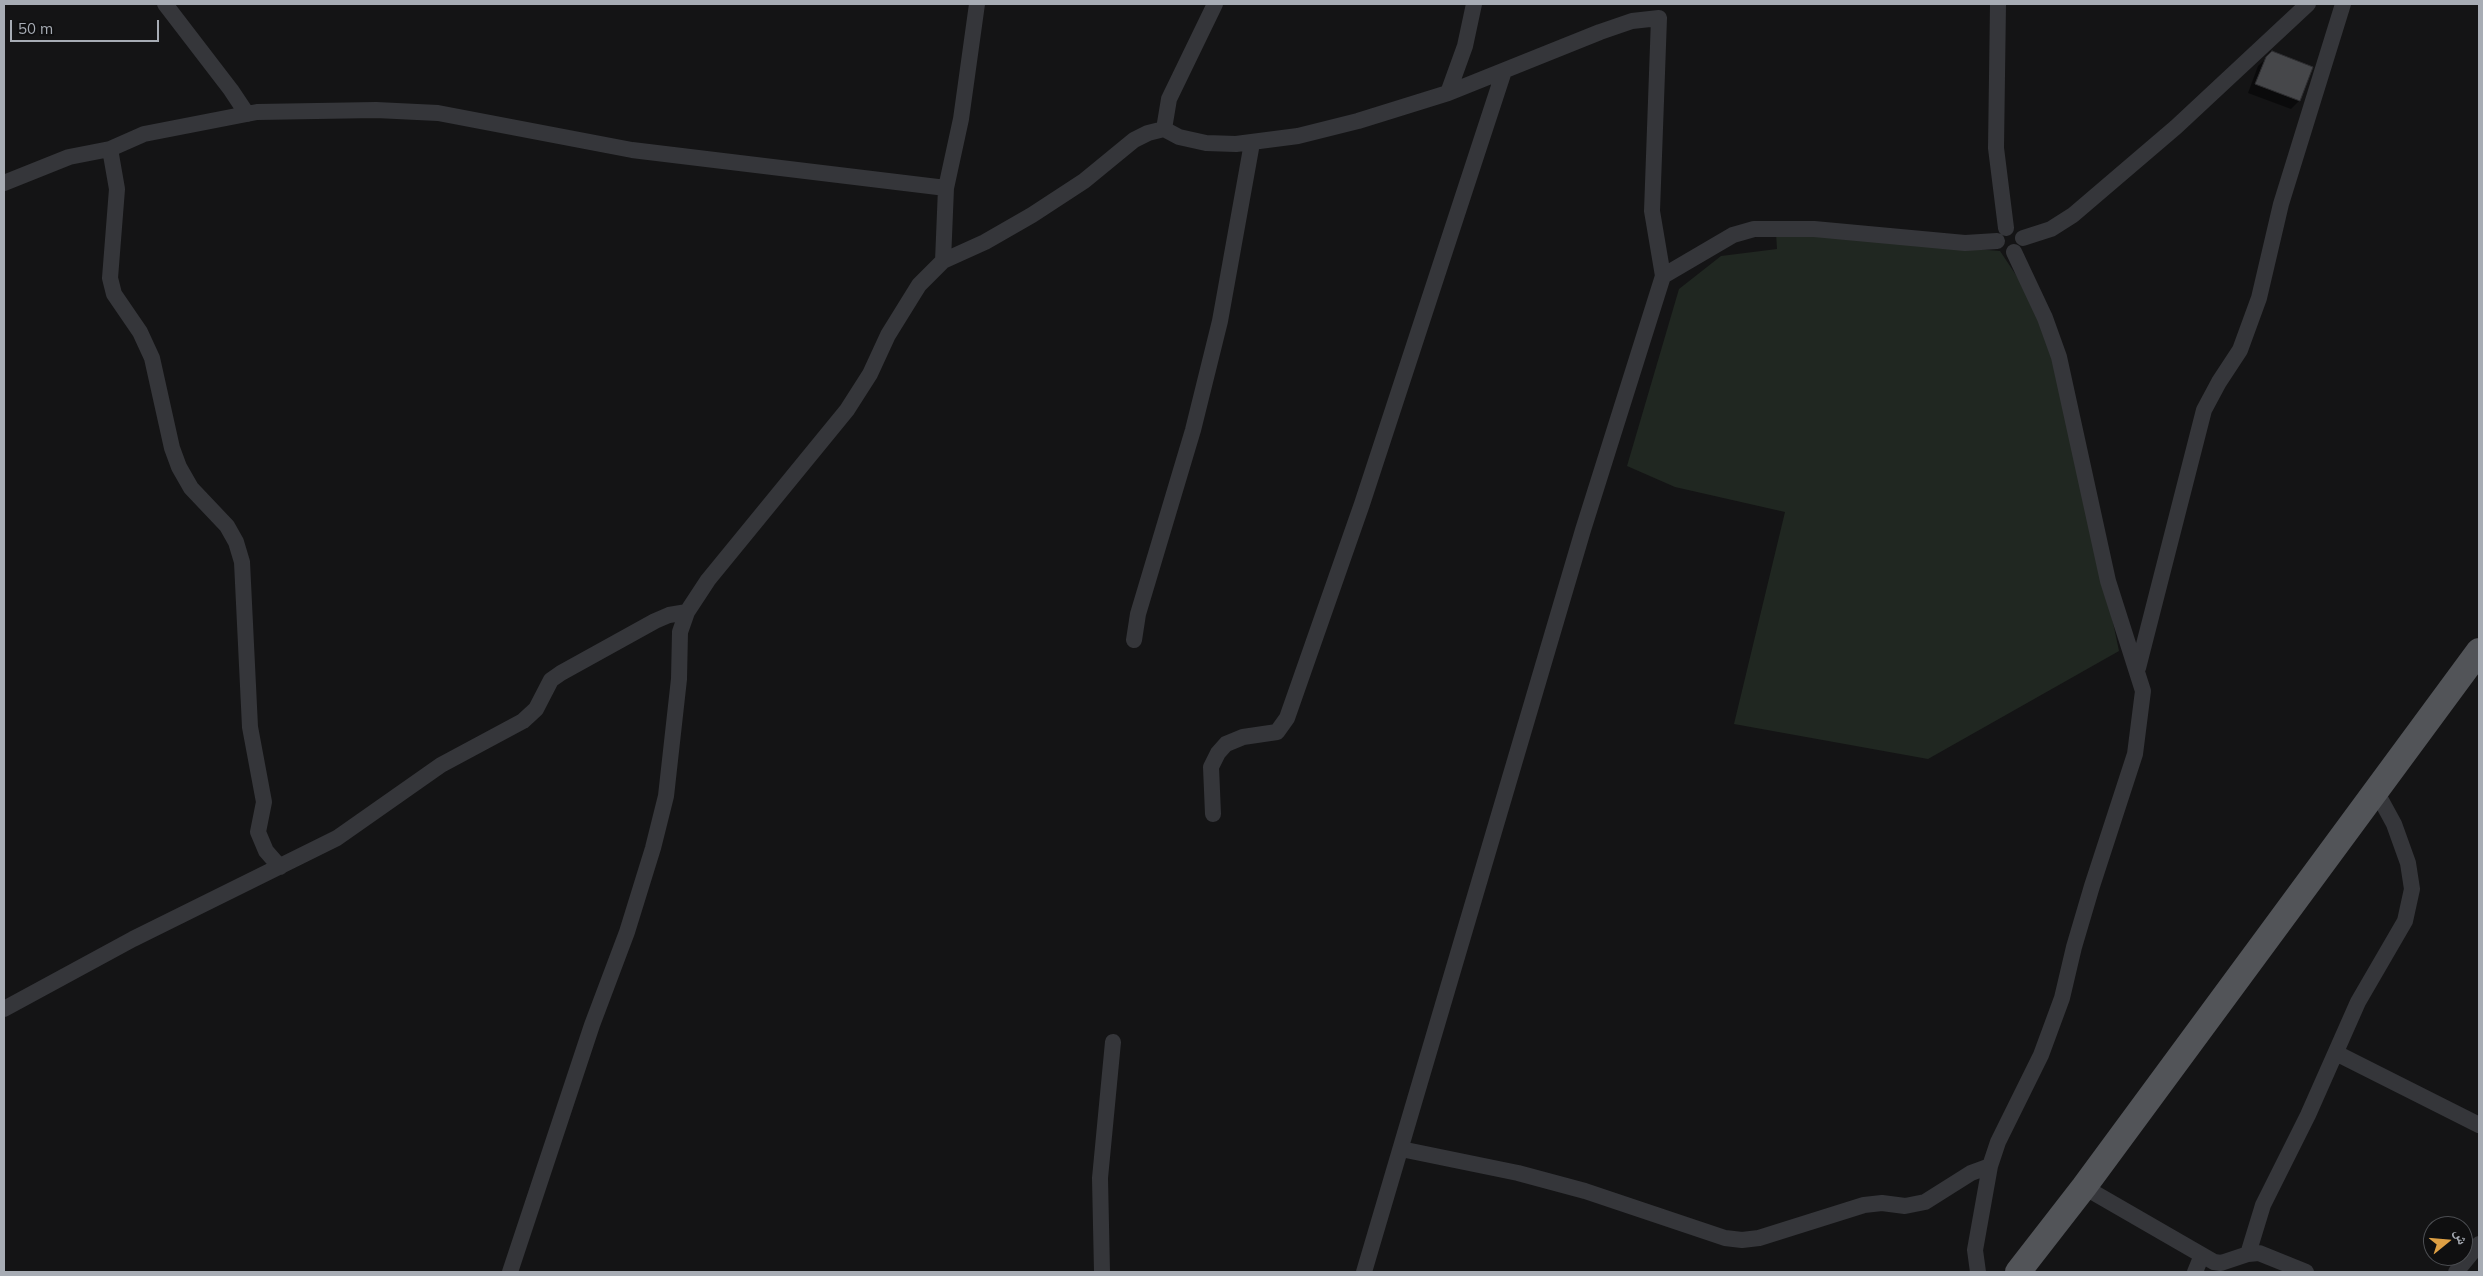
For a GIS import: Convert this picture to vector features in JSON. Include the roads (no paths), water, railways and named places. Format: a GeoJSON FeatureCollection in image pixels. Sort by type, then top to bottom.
{"type":"FeatureCollection","features":[{"type":"Feature","properties":{"kind":"main road"},"geometry":{"type":"LineString","coordinates":[[2018,1272],[2084,1188],[2479,651]]}},
{"type":"Feature","properties":{"kind":"street"},"geometry":{"type":"LineString","coordinates":[[165,4],[231,90],[247,114]]}},
{"type":"Feature","properties":{"kind":"street"},"geometry":{"type":"LineString","coordinates":[[943,261],[946,188],[961,119],[977,4]]}},
{"type":"Feature","properties":{"kind":"street"},"geometry":{"type":"LineString","coordinates":[[1164,129],[1169,99],[1215,4]]}},
{"type":"Feature","properties":{"kind":"street"},"geometry":{"type":"LineString","coordinates":[[1448,93],[1465,46],[1474,4]]}},
{"type":"Feature","properties":{"kind":"street"},"geometry":{"type":"LineString","coordinates":[[1998,4],[1996,148],[2003,250],[2052,229],[2073,215],[2176,127],[2308,4]]}},
{"type":"Feature","properties":{"kind":"street"},"geometry":{"type":"LineString","coordinates":[[2138,668],[2204,410],[2219,382],[2240,350],[2258,298],[2281,204],[2343,4]]}},
{"type":"Feature","properties":{"kind":"street"},"geometry":{"type":"LineString","coordinates":[[510,1272],[592,1026],[627,932],[653,848],[666,796],[680,679],[680,632],[688,612],[708,580],[847,410],[870,374],[888,335],[919,285],[943,261],[1010,230],[1084,181],[1134,140],[1164,129],[1179,136],[1206,143],[1252,143],[1298,136],[1358,121],[1448,93],[1600,32],[1660,11],[1652,211],[1663,276],[1583,530],[1438,1014],[1401,1149],[1364,1272]]}},
{"type":"Feature","properties":{"kind":"street"},"geometry":{"type":"LineString","coordinates":[[1213,814],[1211,767],[1218,753],[1226,744],[1243,737],[1277,732],[1287,718],[1362,504],[1504,70]]}},
{"type":"Feature","properties":{"kind":"street"},"geometry":{"type":"LineString","coordinates":[[4,183],[69,157],[110,149],[144,134],[247,114],[376,110],[438,112],[632,150],[946,188]]}},
{"type":"Feature","properties":{"kind":"street"},"geometry":{"type":"LineString","coordinates":[[1134,640],[1138,614],[1193,430],[1220,321],[1252,143]]}},
{"type":"Feature","properties":{"kind":"street"},"geometry":{"type":"LineString","coordinates":[[110,149],[117,189],[110,278],[114,294],[140,332],[152,358],[172,448],[179,467],[191,488],[227,526],[236,542],[242,562],[250,728],[264,802],[258,832],[266,851],[280,867]]}},
{"type":"Feature","properties":{"kind":"street"},"geometry":{"type":"LineString","coordinates":[[1663,276],[1733,235],[1754,229],[1814,229],[1965,243],[2017,229],[2018,245],[2059,357],[2108,581],[2144,691],[2135,754],[2082,921],[2062,998],[2040,1055],[1998,1142],[1990,1166],[1975,1250],[1978,1272]]}},
{"type":"Feature","properties":{"kind":"street"},"geometry":{"type":"LineString","coordinates":[[4,1009],[133,939],[337,838],[441,765],[523,721],[536,709],[551,680],[561,673],[655,621],[669,615],[688,612]]}},
{"type":"Feature","properties":{"kind":"street"},"geometry":{"type":"LineString","coordinates":[[2248,1254],[2264,1205],[2308,1115],[2358,1002],[2405,921],[2412,889],[2408,863],[2403,844],[2376,791]]}},
{"type":"Feature","properties":{"kind":"street"},"geometry":{"type":"LineString","coordinates":[[1102,1272],[1100,1178],[1113,1042]]}},
{"type":"Feature","properties":{"kind":"street"},"geometry":{"type":"LineString","coordinates":[[2336,1053],[2479,1125]]}},
{"type":"Feature","properties":{"kind":"street"},"geometry":{"type":"LineString","coordinates":[[1401,1149],[1527,1175],[1585,1191],[1725,1238],[1742,1240],[1759,1238],[1864,1204],[1882,1203],[1905,1206],[1925,1202],[1971,1173],[1990,1166]]}},
{"type":"Feature","properties":{"kind":"street"},"geometry":{"type":"LineString","coordinates":[[2084,1188],[2214,1262],[2221,1263],[2248,1254],[2258,1253],[2306,1272]]}},
{"type":"Feature","properties":{"kind":"street"},"geometry":{"type":"LineString","coordinates":[[2456,1272],[2479,1244]]}},
{"type":"Feature","properties":{"kind":"street"},"geometry":{"type":"LineString","coordinates":[[2195,1272],[2202,1255]]}}]}
